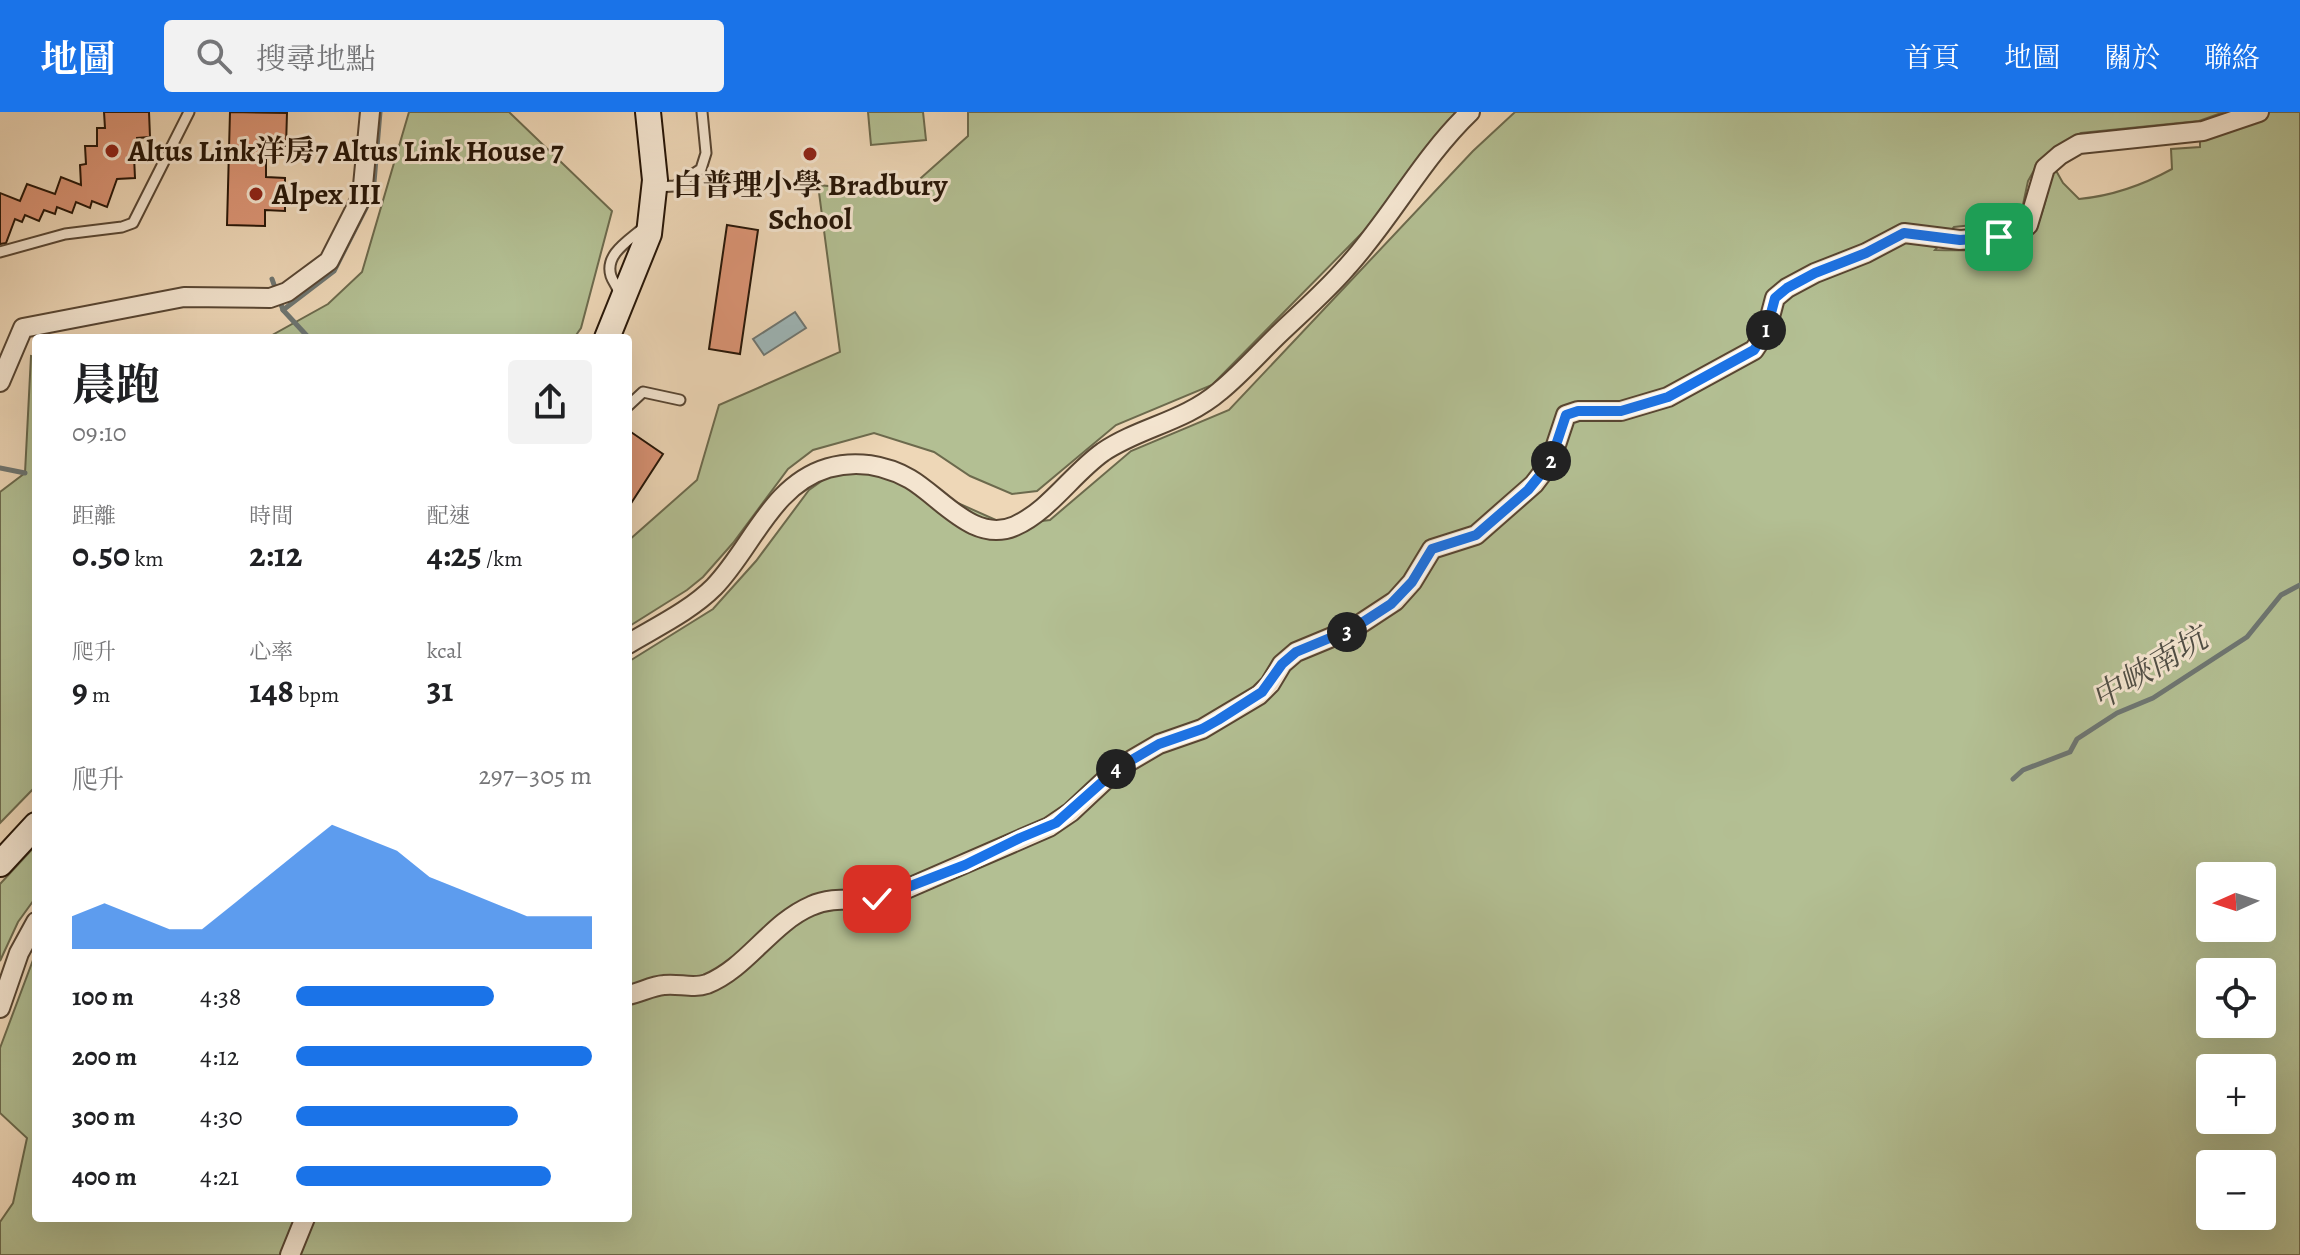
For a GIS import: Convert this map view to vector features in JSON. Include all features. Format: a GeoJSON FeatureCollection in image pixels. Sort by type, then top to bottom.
{"type":"FeatureCollection","features":[{"type":"Feature","properties":{"kind":"main road"},"geometry":{"type":"LineString","coordinates":[[609,334],[649,234],[655,187],[648,112]]}},
{"type":"Feature","properties":{"kind":"main road"},"geometry":{"type":"LineString","coordinates":[[0,864],[32,829]]}},
{"type":"Feature","properties":{"kind":"street"},"geometry":{"type":"LineString","coordinates":[[0,382],[23,328],[184,297],[279,295],[329,261],[362,196],[370,112]]}},
{"type":"Feature","properties":{"kind":"street"},"geometry":{"type":"LineString","coordinates":[[632,641],[703,597],[744,551],[780,497],[798,481],[828,468],[857,464],[894,471],[916,483],[964,519],[987,529],[1013,527],[1034,516],[1104,452],[1198,409],[1222,390],[1347,267],[1441,140],[1470,112]]}},
{"type":"Feature","properties":{"kind":"street"},"geometry":{"type":"LineString","coordinates":[[632,994],[662,985],[706,984],[809,907],[831,900],[871,900],[890,896],[1056,823],[1118,768],[1159,744],[1218,720],[1262,692],[1282,664],[1296,652],[1354,628],[1395,601],[1412,582],[1432,549],[1476,535],[1540,478],[1553,458],[1566,415],[1578,411],[1621,411],[1668,397],[1754,350],[1766,332],[1775,298],[1796,283],[1904,233],[1960,240],[2018,233],[2028,225],[2045,168],[2079,144],[2203,131],[2259,112]]}},
{"type":"Feature","properties":{"kind":"street"},"geometry":{"type":"LineString","coordinates":[[0,1008],[19,953],[32,929]]}},
{"type":"Feature","properties":{"kind":"street"},"geometry":{"type":"LineString","coordinates":[[290,1255],[303,1222]]}},
{"type":"Feature","properties":{"kind":"lane"},"geometry":{"type":"LineString","coordinates":[[0,252],[65,234],[133,223],[189,112]]}},
{"type":"Feature","properties":{"kind":"lane"},"geometry":{"type":"LineString","coordinates":[[655,187],[675,186],[701,169],[706,153],[702,112]]}},
{"type":"Feature","properties":{"kind":"lane"},"geometry":{"type":"LineString","coordinates":[[632,402],[643,392],[680,400]]}},
{"type":"Feature","properties":{"kind":"green space"},"geometry":{"type":"Polygon","coordinates":[[[409,112],[509,112],[612,211],[577,334],[274,334],[328,304],[362,272],[409,112]]]}},
{"type":"Feature","properties":{"kind":"green space"},"geometry":{"type":"Polygon","coordinates":[[[868,112],[923,112],[926,140],[871,145],[868,112]]]}},
{"type":"Feature","properties":{"kind":"green space"},"geometry":{"type":"Polygon","coordinates":[[[968,112],[1458,112],[1366,229],[1212,385],[1116,425],[1037,491],[1012,494],[970,476],[934,452],[874,433],[813,450],[788,469],[733,543],[703,577],[632,624],[632,537],[697,480],[719,405],[840,352],[818,185],[903,194],[968,136],[968,112]]]}},
{"type":"Feature","properties":{"kind":"green space"},"geometry":{"type":"Polygon","coordinates":[[[1515,112],[2224,112],[2199,121],[2081,133],[2055,148],[2038,163],[2028,181],[2021,214],[2012,221],[1954,227],[1935,250],[1975,250],[2006,247],[2029,237],[2042,214],[2054,167],[2063,183],[2079,199],[2103,195],[2139,185],[2172,169],[2171,149],[2200,147],[2200,137],[2264,112],[2300,112],[2300,1255],[0,1255],[0,1222],[13,1203],[27,1138],[0,1113],[0,1048],[32,963],[32,1222],[632,1222],[632,660],[713,609],[756,561],[809,490],[826,478],[873,465],[1007,525],[1050,520],[1131,451],[1229,410],[1473,151],[1515,112]]]}},
{"type":"Feature","properties":{"kind":"green space"},"geometry":{"type":"Polygon","coordinates":[[[31,356],[32,790],[0,823],[0,492],[25,473],[31,356]]]}},
{"type":"Feature","properties":{"kind":"green space"},"geometry":{"type":"Polygon","coordinates":[[[32,849],[32,903],[18,922],[0,961],[0,884],[32,849]]]}},
{"type":"Feature","properties":{"kind":"water"},"geometry":{"type":"Polygon","coordinates":[[[795,312],[806,328],[764,355],[753,339],[795,312]]]}},
{"type":"Feature","properties":{"kind":"building"},"geometry":{"type":"Polygon","coordinates":[[[104,112],[149,112],[150,137],[137,138],[135,178],[117,179],[107,207],[92,201],[90,208],[76,202],[72,213],[57,207],[55,214],[44,210],[39,221],[25,215],[22,222],[15,219],[6,243],[0,244],[0,193],[20,201],[27,184],[55,194],[61,177],[81,185],[80,165],[86,164],[85,146],[97,146],[97,128],[105,128],[104,112]]]}},
{"type":"Feature","properties":{"kind":"building"},"geometry":{"type":"Polygon","coordinates":[[[230,112],[287,113],[286,146],[266,146],[266,177],[285,178],[285,211],[265,210],[265,226],[227,225],[230,112]]]}},
{"type":"Feature","properties":{"kind":"building"},"geometry":{"type":"Polygon","coordinates":[[[727,225],[758,230],[740,354],[709,349],[727,225]]]}},
{"type":"Feature","properties":{"kind":"building"},"geometry":{"type":"Polygon","coordinates":[[[632,433],[663,454],[632,502],[632,433]]]}},
{"type":"Feature","properties":{"kind":"waterway"},"geometry":{"type":"LineString","coordinates":[[283,310],[334,271],[373,194],[380,112]]}},
{"type":"Feature","properties":{"kind":"waterway"},"geometry":{"type":"LineString","coordinates":[[272,279],[283,310],[305,334]]}},
{"type":"Feature","properties":{"kind":"waterway"},"geometry":{"type":"LineString","coordinates":[[0,468],[25,473]]}},
{"type":"Feature","properties":{"kind":"waterway","name":"中峽南坑"},"geometry":{"type":"LineString","coordinates":[[2013,779],[2023,770],[2070,752],[2077,739],[2117,713],[2153,698],[2247,637],[2281,595],[2300,585]]}},
{"type":"Feature","properties":{"kind":"place","name":"Altus Link洋房7 Altus Link House 7"},"geometry":{"type":"Point","coordinates":[112,151]}},
{"type":"Feature","properties":{"kind":"place","name":"白普理小學 Bradbury School"},"geometry":{"type":"Point","coordinates":[810,154]}},
{"type":"Feature","properties":{"kind":"place","name":"Alpex III"},"geometry":{"type":"Point","coordinates":[256,194]}},
{"type":"Feature","properties":{"kind":"route"},"geometry":{"type":"LineString","coordinates":[[877,899],[965,865],[1056,823],[1118,768],[1159,744],[1218,720],[1259,695],[1282,664],[1296,652],[1354,628],[1391,604],[1412,582],[1435,546],[1476,535],[1540,478],[1553,458],[1566,415],[1578,411],[1621,411],[1668,397],[1754,350],[1766,332],[1775,298],[1787,288],[1904,233],[1960,240],[1999,237]]}}]}
